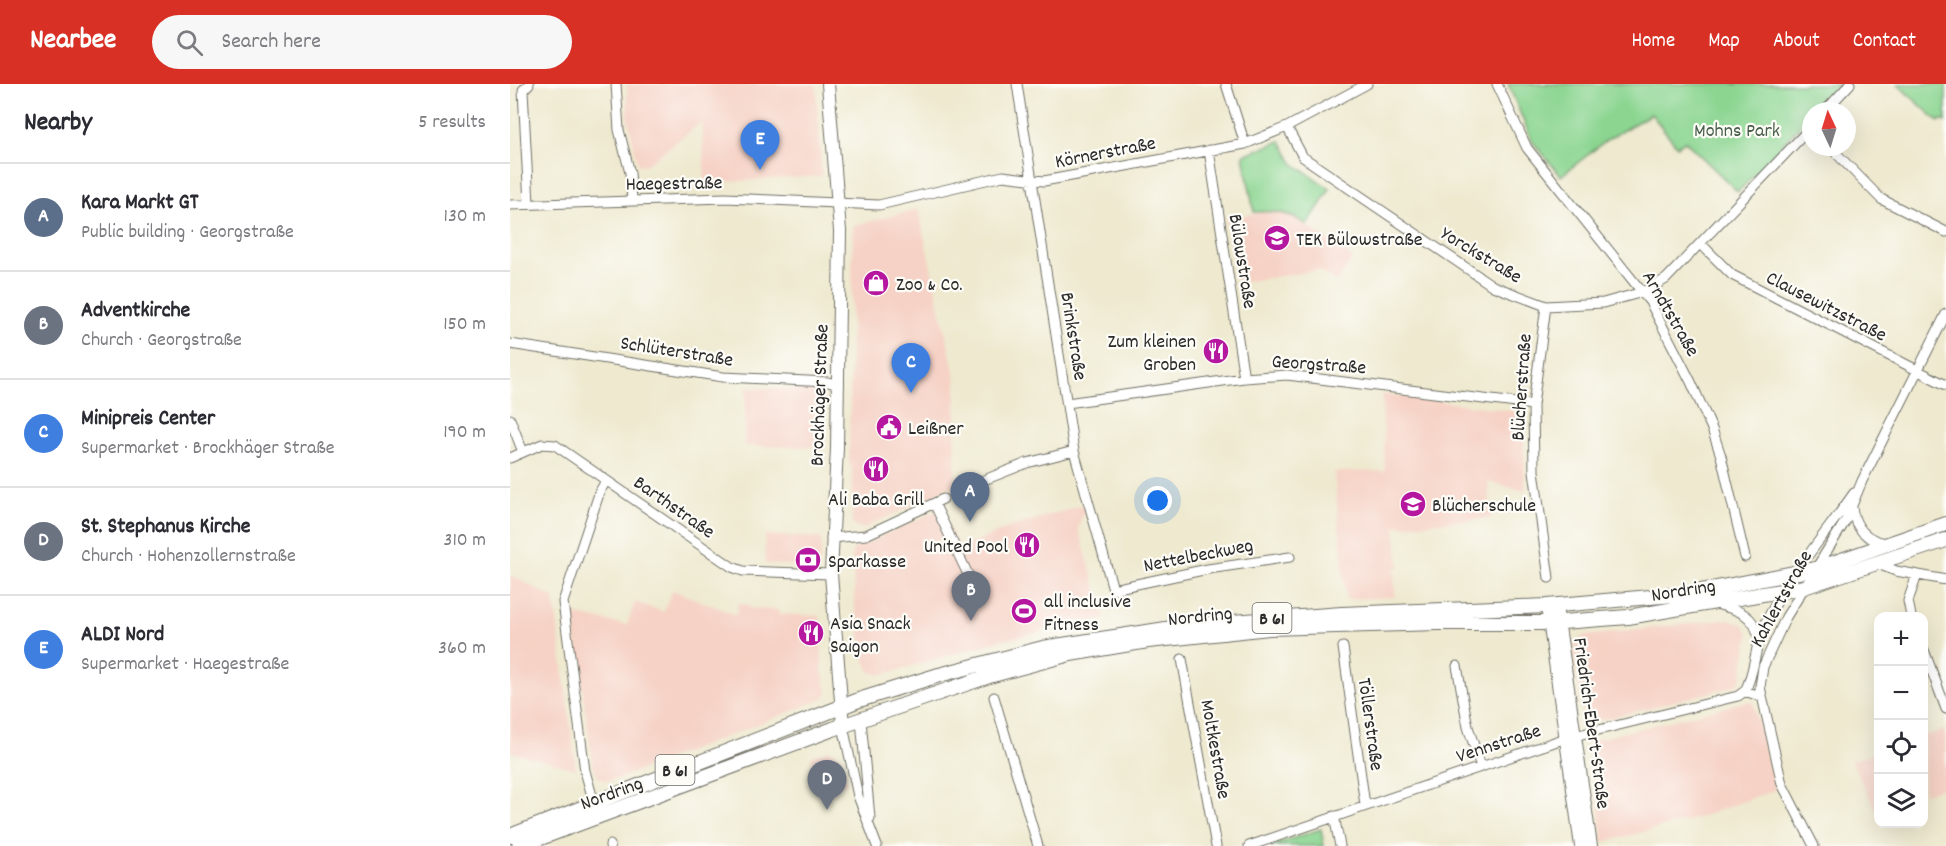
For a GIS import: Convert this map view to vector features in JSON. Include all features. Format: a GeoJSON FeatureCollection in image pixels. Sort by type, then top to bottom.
{"type":"FeatureCollection","features":[{"type":"Feature","properties":{"kind":"main road","name":"Brockhäger Straße"},"geometry":{"type":"LineString","coordinates":[[828,84],[838,205],[839,385],[831,574],[843,726]]}},
{"type":"Feature","properties":{"kind":"main road","name":"B 61"},"geometry":{"type":"LineString","coordinates":[[1894,544],[1946,524]]}},
{"type":"Feature","properties":{"kind":"main road","name":"B 61"},"geometry":{"type":"LineString","coordinates":[[1878,564],[1946,540]]}},
{"type":"Feature","properties":{"kind":"main road","name":"Nordring"},"geometry":{"type":"LineString","coordinates":[[510,836],[859,700],[1001,658],[1147,630],[1268,618],[1551,606],[1685,594],[1815,569],[1894,544]]}},
{"type":"Feature","properties":{"kind":"main road","name":"Nordring"},"geometry":{"type":"LineString","coordinates":[[519,846],[843,726],[1045,660],[1148,641],[1269,628],[1332,625],[1554,623],[1628,617],[1785,592],[1878,564]]}},
{"type":"Feature","properties":{"kind":"main road","name":"Friedrich-Ebert-Straße"},"geometry":{"type":"LineString","coordinates":[[1551,606],[1571,737],[1591,846]]}},
{"type":"Feature","properties":{"kind":"main road"},"geometry":{"type":"LineString","coordinates":[[859,700],[861,720]]}},
{"type":"Feature","properties":{"kind":"main road","name":"Friedrich-Ebert-Straße"},"geometry":{"type":"LineString","coordinates":[[1571,737],[1581,846]]}},
{"type":"Feature","properties":{"kind":"street"},"geometry":{"type":"LineString","coordinates":[[529,84],[523,90],[529,204]]}},
{"type":"Feature","properties":{"kind":"street"},"geometry":{"type":"LineString","coordinates":[[616,84],[619,130],[630,173],[632,200]]}},
{"type":"Feature","properties":{"kind":"street","name":"Brinkstraße"},"geometry":{"type":"LineString","coordinates":[[1017,84],[1030,180],[1074,451],[1113,589]]}},
{"type":"Feature","properties":{"kind":"street"},"geometry":{"type":"LineString","coordinates":[[1226,84],[1245,144]]}},
{"type":"Feature","properties":{"kind":"street","name":"Körnerstraße"},"geometry":{"type":"LineString","coordinates":[[838,205],[879,205],[1004,176],[1044,181],[1245,144],[1287,127],[1367,84]]}},
{"type":"Feature","properties":{"kind":"street","name":"Arndtstraße"},"geometry":{"type":"LineString","coordinates":[[1497,84],[1527,148],[1643,292],[1691,382],[1712,429],[1721,456],[1745,557]]}},
{"type":"Feature","properties":{"kind":"street"},"geometry":{"type":"LineString","coordinates":[[1833,102],[1850,84]]}},
{"type":"Feature","properties":{"kind":"street","name":"Yorckstraße"},"geometry":{"type":"LineString","coordinates":[[1287,127],[1303,157],[1493,286],[1546,306],[1603,303],[1643,292],[1666,279],[1802,137]]}},
{"type":"Feature","properties":{"kind":"street","name":"Bülowstraße"},"geometry":{"type":"LineString","coordinates":[[1209,150],[1244,378]]}},
{"type":"Feature","properties":{"kind":"street"},"geometry":{"type":"LineString","coordinates":[[1839,156],[1881,199],[1946,232]]}},
{"type":"Feature","properties":{"kind":"street","name":"Haegestraße"},"geometry":{"type":"LineString","coordinates":[[510,205],[725,198],[838,205]]}},
{"type":"Feature","properties":{"kind":"street","name":"Clausewitzstraße"},"geometry":{"type":"LineString","coordinates":[[1701,244],[1732,275],[1946,385]]}},
{"type":"Feature","properties":{"kind":"street","name":"Blücherstraße"},"geometry":{"type":"LineString","coordinates":[[1546,306],[1533,405],[1534,471],[1549,578]]}},
{"type":"Feature","properties":{"kind":"street","name":"Kahlertstraße"},"geometry":{"type":"LineString","coordinates":[[1814,846],[1782,784],[1762,697],[1761,675],[1768,653],[1803,588],[1852,508],[1862,481],[1946,314]]}},
{"type":"Feature","properties":{"kind":"street","name":"Schlüterstraße"},"geometry":{"type":"LineString","coordinates":[[510,344],[723,377],[828,382],[839,385]]}},
{"type":"Feature","properties":{"kind":"street","name":"Georgstraße"},"geometry":{"type":"LineString","coordinates":[[1067,403],[1244,378],[1295,376],[1533,405]]}},
{"type":"Feature","properties":{"kind":"street"},"geometry":{"type":"LineString","coordinates":[[510,419],[523,452]]}},
{"type":"Feature","properties":{"kind":"street","name":"Barthstraße"},"geometry":{"type":"LineString","coordinates":[[510,458],[542,444],[555,445],[732,567],[743,571],[831,574]]}},
{"type":"Feature","properties":{"kind":"street"},"geometry":{"type":"LineString","coordinates":[[969,486],[1027,463],[1074,451]]}},
{"type":"Feature","properties":{"kind":"street"},"geometry":{"type":"LineString","coordinates":[[594,803],[585,771],[563,602],[600,491],[606,480]]}},
{"type":"Feature","properties":{"kind":"street","name":"Kahlertstraße"},"geometry":{"type":"LineString","coordinates":[[1745,691],[1753,670],[1763,626],[1797,573],[1862,481]]}},
{"type":"Feature","properties":{"kind":"street"},"geometry":{"type":"LineString","coordinates":[[831,538],[867,535],[939,501],[972,583]]}},
{"type":"Feature","properties":{"kind":"street"},"geometry":{"type":"LineString","coordinates":[[1852,508],[1855,523],[1862,532],[1876,541],[1894,544]]}},
{"type":"Feature","properties":{"kind":"street","name":"Nettelbeckweg"},"geometry":{"type":"LineString","coordinates":[[1113,589],[1208,569],[1290,556]]}},
{"type":"Feature","properties":{"kind":"street"},"geometry":{"type":"LineString","coordinates":[[1878,564],[1946,580]]}},
{"type":"Feature","properties":{"kind":"street"},"geometry":{"type":"LineString","coordinates":[[1910,612],[1908,601],[1917,575]]}},
{"type":"Feature","properties":{"kind":"street","name":"Kahlertstraße"},"geometry":{"type":"LineString","coordinates":[[1713,604],[1747,615],[1757,629],[1760,640]]}},
{"type":"Feature","properties":{"kind":"street","name":"Töllerstraße"},"geometry":{"type":"LineString","coordinates":[[1343,647],[1365,805]]}},
{"type":"Feature","properties":{"kind":"street","name":"Moltkestraße"},"geometry":{"type":"LineString","coordinates":[[1182,659],[1216,846]]}},
{"type":"Feature","properties":{"kind":"street"},"geometry":{"type":"LineString","coordinates":[[1928,663],[1946,709]]}},
{"type":"Feature","properties":{"kind":"street"},"geometry":{"type":"LineString","coordinates":[[1457,666],[1468,727],[1480,767]]}},
{"type":"Feature","properties":{"kind":"street"},"geometry":{"type":"LineString","coordinates":[[1745,691],[1762,697]]}},
{"type":"Feature","properties":{"kind":"street","name":"Vennstraße"},"geometry":{"type":"LineString","coordinates":[[1249,846],[1571,737],[1738,696],[1745,691]]}},
{"type":"Feature","properties":{"kind":"street"},"geometry":{"type":"LineString","coordinates":[[994,697],[1038,846]]}},
{"type":"Feature","properties":{"kind":"street"},"geometry":{"type":"LineString","coordinates":[[861,720],[871,826]]}},
{"type":"Feature","properties":{"kind":"street"},"geometry":{"type":"LineString","coordinates":[[843,726],[858,796],[877,846]]}},
{"type":"Feature","properties":{"kind":"street"},"geometry":{"type":"LineString","coordinates":[[1334,816],[1340,846]]}},
{"type":"Feature","properties":{"kind":"shaded area"},"geometry":{"type":"Polygon","coordinates":[[[627,84],[746,84],[748,87],[752,84],[816,84],[822,176],[705,183],[702,122],[647,164],[638,165],[628,119],[627,84]]]}},
{"type":"Feature","properties":{"kind":"shaded area"},"geometry":{"type":"Polygon","coordinates":[[[918,209],[956,380],[955,485],[864,528],[856,527],[852,524],[852,468],[849,462],[853,226],[918,209]]]}},
{"type":"Feature","properties":{"kind":"shaded area","name":"TEK Bülowstraße"},"geometry":{"type":"Polygon","coordinates":[[[1273,211],[1294,217],[1353,258],[1337,282],[1319,270],[1237,283],[1226,218],[1273,211]]]}},
{"type":"Feature","properties":{"kind":"shaded area"},"geometry":{"type":"Polygon","coordinates":[[[746,388],[825,390],[823,447],[744,446],[746,388]]]}},
{"type":"Feature","properties":{"kind":"shaded area","name":"Blücherschule"},"geometry":{"type":"Polygon","coordinates":[[[1382,394],[1523,412],[1525,491],[1488,482],[1491,518],[1395,526],[1399,567],[1394,568],[1395,597],[1346,599],[1334,472],[1385,471],[1382,394]]]}},
{"type":"Feature","properties":{"kind":"shaded area"},"geometry":{"type":"Polygon","coordinates":[[[1083,505],[1085,510],[1078,527],[1105,619],[1002,640],[881,675],[870,672],[865,661],[855,606],[852,550],[940,509],[959,549],[1011,527],[1083,505]]]}},
{"type":"Feature","properties":{"kind":"shaded area"},"geometry":{"type":"Polygon","coordinates":[[[765,535],[821,538],[821,559],[814,566],[765,564],[765,535]]]}},
{"type":"Feature","properties":{"kind":"shaded area"},"geometry":{"type":"Polygon","coordinates":[[[510,575],[554,598],[576,769],[510,752],[510,575]]]}},
{"type":"Feature","properties":{"kind":"shaded area"},"geometry":{"type":"Polygon","coordinates":[[[672,590],[737,615],[738,603],[749,605],[749,608],[778,610],[778,614],[820,616],[822,668],[827,692],[823,699],[620,778],[606,781],[597,776],[593,765],[572,614],[627,625],[635,602],[664,612],[672,590]]]}},
{"type":"Feature","properties":{"kind":"shaded area"},"geometry":{"type":"Polygon","coordinates":[[[1729,619],[1744,625],[1749,635],[1741,680],[1737,684],[1585,724],[1574,655],[1575,643],[1584,636],[1729,619]]]}},
{"type":"Feature","properties":{"kind":"shaded area"},"geometry":{"type":"Polygon","coordinates":[[[1749,701],[1753,703],[1775,790],[1695,819],[1603,842],[1591,741],[1749,701]]]}},
{"type":"Feature","properties":{"kind":"shaded area"},"geometry":{"type":"Polygon","coordinates":[[[1943,730],[1946,736],[1946,786],[1928,793],[1928,774],[1928,735],[1943,730]]]}},
{"type":"Feature","properties":{"kind":"shaded area"},"geometry":{"type":"Polygon","coordinates":[[[830,750],[840,757],[847,783],[825,789],[820,772],[815,773],[811,757],[830,750]]]}},
{"type":"Feature","properties":{"kind":"shaded area"},"geometry":{"type":"Polygon","coordinates":[[[1874,753],[1874,806],[1851,761],[1874,753]]]}},
{"type":"Feature","properties":{"kind":"green space","name":"Mohns Park"},"geometry":{"type":"Polygon","coordinates":[[[1508,84],[1839,84],[1822,102],[1802,102],[1802,124],[1738,192],[1685,141],[1677,146],[1651,114],[1608,139],[1561,176],[1532,141],[1508,84]]]}},
{"type":"Feature","properties":{"kind":"green space"},"geometry":{"type":"Polygon","coordinates":[[[1897,84],[1946,84],[1946,122],[1941,120],[1939,122],[1897,84]]]}},
{"type":"Feature","properties":{"kind":"green space"},"geometry":{"type":"Polygon","coordinates":[[[1281,141],[1293,163],[1330,189],[1307,225],[1282,213],[1254,212],[1243,155],[1281,141]]]}},
{"type":"Feature","properties":{"kind":"green space"},"geometry":{"type":"Polygon","coordinates":[[[1321,829],[1324,846],[1270,846],[1321,829]]]}},
{"type":"Feature","properties":{"kind":"place","name":"ALDI Nord"},"geometry":{"type":"Point","coordinates":[760,170]}},
{"type":"Feature","properties":{"kind":"place","name":"TEK Bülowstraße"},"geometry":{"type":"Point","coordinates":[1277,238]}},
{"type":"Feature","properties":{"kind":"place","name":"Zoo & Co."},"geometry":{"type":"Point","coordinates":[876,283]}},
{"type":"Feature","properties":{"kind":"place","name":"Zum kleinen Groben"},"geometry":{"type":"Point","coordinates":[1216,351]}},
{"type":"Feature","properties":{"kind":"place","name":"Minipreis Center"},"geometry":{"type":"Point","coordinates":[911,393]}},
{"type":"Feature","properties":{"kind":"place","name":"Leißner"},"geometry":{"type":"Point","coordinates":[889,427]}},
{"type":"Feature","properties":{"kind":"place","name":"Ali Baba Grill"},"geometry":{"type":"Point","coordinates":[876,469]}},
{"type":"Feature","properties":{"kind":"place","name":"Blücherschule"},"geometry":{"type":"Point","coordinates":[1413,504]}},
{"type":"Feature","properties":{"kind":"place","name":"Kara Markt GT"},"geometry":{"type":"Point","coordinates":[970,522]}},
{"type":"Feature","properties":{"kind":"place","name":"United Pool"},"geometry":{"type":"Point","coordinates":[1027,545]}},
{"type":"Feature","properties":{"kind":"place","name":"Sparkasse"},"geometry":{"type":"Point","coordinates":[808,560]}},
{"type":"Feature","properties":{"kind":"place","name":"all inclusive Fitness"},"geometry":{"type":"Point","coordinates":[1024,611]}},
{"type":"Feature","properties":{"kind":"place","name":"Adventkirche"},"geometry":{"type":"Point","coordinates":[971,621]}},
{"type":"Feature","properties":{"kind":"place","name":"Asia Snack Saigon"},"geometry":{"type":"Point","coordinates":[811,633]}},
{"type":"Feature","properties":{"kind":"place","name":"St. Stephanus Kirche"},"geometry":{"type":"Point","coordinates":[827,810]}}]}
